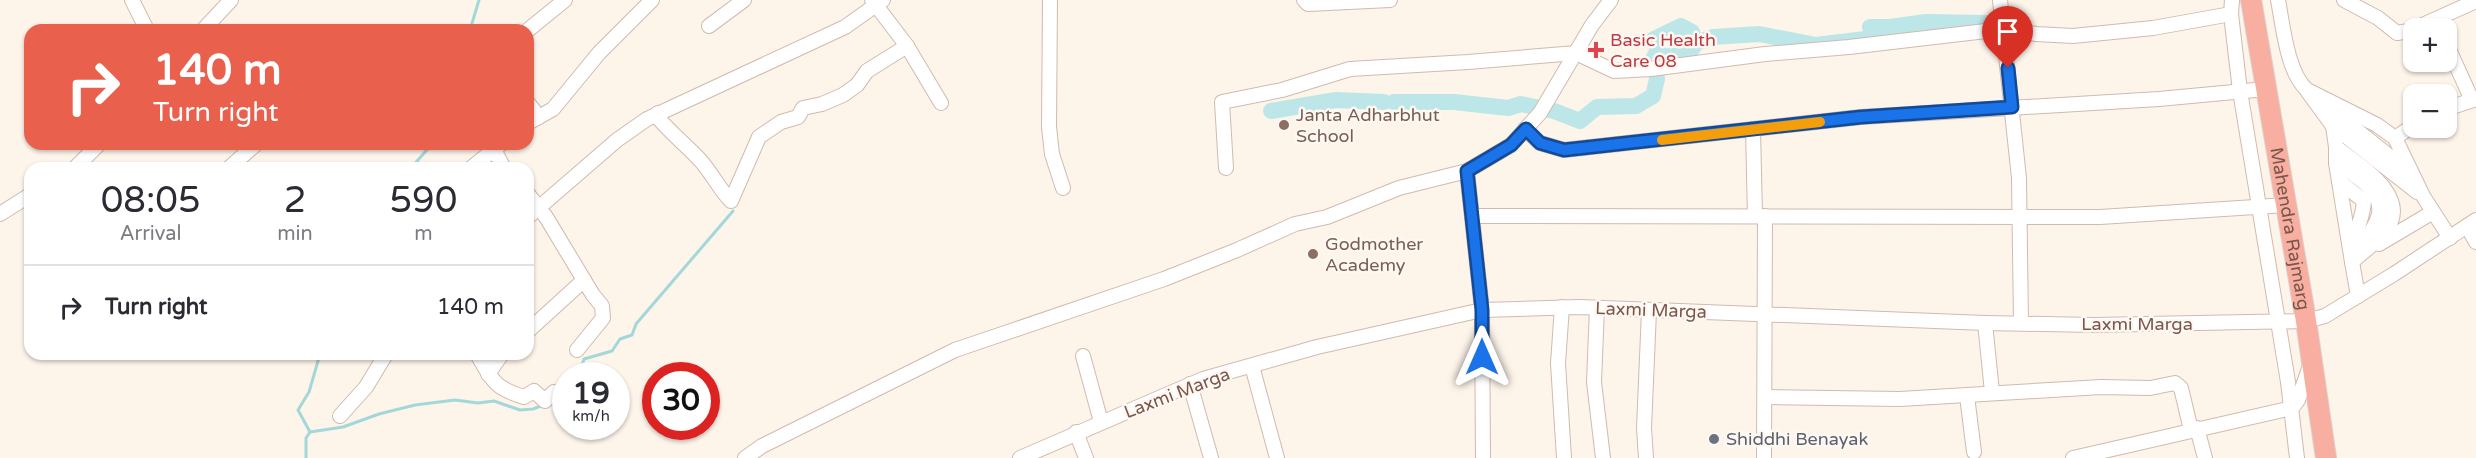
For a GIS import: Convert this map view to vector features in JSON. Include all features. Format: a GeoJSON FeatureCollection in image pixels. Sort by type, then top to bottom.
{"type":"FeatureCollection","features":[{"type":"Feature","properties":{"kind":"highway","name":"Mahendra Rajmarg"},"geometry":{"type":"LineString","coordinates":[[2251,0],[2307,321],[2326,458]]}},
{"type":"Feature","properties":{"kind":"street"},"geometry":{"type":"LineString","coordinates":[[132,0],[144,24]]}},
{"type":"Feature","properties":{"kind":"street"},"geometry":{"type":"LineString","coordinates":[[209,24],[231,0]]}},
{"type":"Feature","properties":{"kind":"street"},"geometry":{"type":"LineString","coordinates":[[534,25],[565,0]]}},
{"type":"Feature","properties":{"kind":"street"},"geometry":{"type":"LineString","coordinates":[[534,120],[552,109],[598,53],[652,0]]}},
{"type":"Feature","properties":{"kind":"street"},"geometry":{"type":"LineString","coordinates":[[709,26],[744,0]]}},
{"type":"Feature","properties":{"kind":"street"},"geometry":{"type":"LineString","coordinates":[[1050,0],[1049,127],[1052,154],[1063,188]]}},
{"type":"Feature","properties":{"kind":"street"},"geometry":{"type":"LineString","coordinates":[[1304,0],[1308,4],[1390,0]]}},
{"type":"Feature","properties":{"kind":"street"},"geometry":{"type":"LineString","coordinates":[[745,458],[762,446],[955,350],[1164,279],[1295,224],[1328,217],[1399,188],[1467,171],[1511,145],[1526,129],[1542,109],[1592,24],[1611,0]]}},
{"type":"Feature","properties":{"kind":"street"},"geometry":{"type":"LineString","coordinates":[[2000,0],[2012,107],[2020,216],[2021,323]]}},
{"type":"Feature","properties":{"kind":"street"},"geometry":{"type":"LineString","coordinates":[[2278,0],[2289,53],[2301,84],[2409,172]]}},
{"type":"Feature","properties":{"kind":"street"},"geometry":{"type":"LineString","coordinates":[[2344,0],[2378,18],[2397,33],[2403,32]]}},
{"type":"Feature","properties":{"kind":"street"},"geometry":{"type":"LineString","coordinates":[[2448,18],[2476,1]]}},
{"type":"Feature","properties":{"kind":"street"},"geometry":{"type":"LineString","coordinates":[[534,212],[617,140],[658,113],[845,27],[877,2],[907,46],[940,103]]}},
{"type":"Feature","properties":{"kind":"street"},"geometry":{"type":"LineString","coordinates":[[1226,168],[1222,102],[1282,90],[1350,69],[1468,63],[1576,52],[1614,71],[2003,29],[2073,36],[2153,28],[2232,7],[2240,91],[2292,408],[2297,458]]}},
{"type":"Feature","properties":{"kind":"street"},"geometry":{"type":"LineString","coordinates":[[658,113],[660,120],[701,161],[716,180],[722,193],[731,201],[759,137],[781,122],[798,117],[803,108],[822,104],[843,95],[857,85],[867,71],[907,46]]}},
{"type":"Feature","properties":{"kind":"street"},"geometry":{"type":"LineString","coordinates":[[2457,66],[2474,100],[2457,105]]}},
{"type":"Feature","properties":{"kind":"street"},"geometry":{"type":"LineString","coordinates":[[1526,129],[1540,143],[1564,150],[1861,117],[2159,99],[2266,89]]}},
{"type":"Feature","properties":{"kind":"street"},"geometry":{"type":"LineString","coordinates":[[2307,90],[2333,126],[2423,196]]}},
{"type":"Feature","properties":{"kind":"street"},"geometry":{"type":"LineString","coordinates":[[2307,90],[2377,125],[2395,138],[2409,172],[2451,238]]}},
{"type":"Feature","properties":{"kind":"street"},"geometry":{"type":"LineString","coordinates":[[2333,126],[2338,181],[2358,296]]}},
{"type":"Feature","properties":{"kind":"street"},"geometry":{"type":"LineString","coordinates":[[1753,129],[1765,314],[1764,458]]}},
{"type":"Feature","properties":{"kind":"street"},"geometry":{"type":"LineString","coordinates":[[2395,138],[2403,133]]}},
{"type":"Feature","properties":{"kind":"street"},"geometry":{"type":"LineString","coordinates":[[2336,147],[2377,178],[2389,195],[2393,214],[2385,232],[2352,262]]}},
{"type":"Feature","properties":{"kind":"street"},"geometry":{"type":"LineString","coordinates":[[81,162],[93,150]]}},
{"type":"Feature","properties":{"kind":"street"},"geometry":{"type":"LineString","coordinates":[[236,162],[249,150]]}},
{"type":"Feature","properties":{"kind":"street"},"geometry":{"type":"LineString","coordinates":[[479,162],[494,150]]}},
{"type":"Feature","properties":{"kind":"street"},"geometry":{"type":"LineString","coordinates":[[2336,163],[2372,189],[2378,203],[2378,218],[2352,262]]}},
{"type":"Feature","properties":{"kind":"street"},"geometry":{"type":"LineString","coordinates":[[1467,171],[1482,310],[1483,458]]}},
{"type":"Feature","properties":{"kind":"street"},"geometry":{"type":"LineString","coordinates":[[2338,181],[2364,201],[2363,217],[2354,234],[2352,262]]}},
{"type":"Feature","properties":{"kind":"street"},"geometry":{"type":"LineString","coordinates":[[0,214],[24,199]]}},
{"type":"Feature","properties":{"kind":"street"},"geometry":{"type":"LineString","coordinates":[[534,201],[602,306],[603,318],[577,350]]}},
{"type":"Feature","properties":{"kind":"street"},"geometry":{"type":"LineString","coordinates":[[1472,216],[2100,217],[2286,205]]}},
{"type":"Feature","properties":{"kind":"street"},"geometry":{"type":"LineString","coordinates":[[2352,262],[2433,212]]}},
{"type":"Feature","properties":{"kind":"street"},"geometry":{"type":"LineString","coordinates":[[2471,223],[2476,242]]}},
{"type":"Feature","properties":{"kind":"street","name":"Laxmi Marga"},"geometry":{"type":"LineString","coordinates":[[1020,458],[1190,384],[1317,347],[1482,310],[1562,307],[1985,323],[2307,321],[2325,316],[2451,238],[2471,223]]}},
{"type":"Feature","properties":{"kind":"street"},"geometry":{"type":"LineString","coordinates":[[534,325],[584,280]]}},
{"type":"Feature","properties":{"kind":"street"},"geometry":{"type":"LineString","coordinates":[[1562,307],[1558,363],[1564,458]]}},
{"type":"Feature","properties":{"kind":"street"},"geometry":{"type":"LineString","coordinates":[[1597,308],[1594,382],[1603,458]]}},
{"type":"Feature","properties":{"kind":"street"},"geometry":{"type":"LineString","coordinates":[[1646,458],[1644,428],[1649,311]]}},
{"type":"Feature","properties":{"kind":"street"},"geometry":{"type":"LineString","coordinates":[[1985,323],[1992,392]]}},
{"type":"Feature","properties":{"kind":"street"},"geometry":{"type":"LineString","coordinates":[[1083,356],[1101,422]]}},
{"type":"Feature","properties":{"kind":"street"},"geometry":{"type":"LineString","coordinates":[[340,416],[366,387],[382,360]]}},
{"type":"Feature","properties":{"kind":"street"},"geometry":{"type":"LineString","coordinates":[[480,360],[502,391],[524,397],[534,392],[545,401],[552,394]]}},
{"type":"Feature","properties":{"kind":"street"},"geometry":{"type":"LineString","coordinates":[[488,374],[498,360]]}},
{"type":"Feature","properties":{"kind":"street"},"geometry":{"type":"LineString","coordinates":[[2073,458],[2292,408],[2298,400],[2312,361]]}},
{"type":"Feature","properties":{"kind":"street"},"geometry":{"type":"LineString","coordinates":[[1252,366],[1276,458]]}},
{"type":"Feature","properties":{"kind":"street"},"geometry":{"type":"LineString","coordinates":[[1765,397],[1854,399],[1967,396],[1992,392],[2022,393],[2101,387],[2150,388],[2175,383],[2181,388],[2205,458]]}},
{"type":"Feature","properties":{"kind":"street"},"geometry":{"type":"LineString","coordinates":[[1190,384],[1211,458]]}},
{"type":"Feature","properties":{"kind":"street"},"geometry":{"type":"LineString","coordinates":[[1967,396],[1974,452]]}},
{"type":"Feature","properties":{"kind":"street"},"geometry":{"type":"LineString","coordinates":[[1076,432],[1086,458]]}},
{"type":"Feature","properties":{"kind":"waterway"},"geometry":{"type":"LineString","coordinates":[[472,24],[479,0]]}},
{"type":"Feature","properties":{"kind":"waterway"},"geometry":{"type":"LineString","coordinates":[[1394,102],[1454,102],[1508,108],[1521,104],[1554,111],[1580,121],[1597,107],[1636,106],[1653,96],[1657,79],[1654,57],[1688,55],[1696,43],[1713,37],[1759,34],[1816,45],[1874,38],[1870,27],[1926,22],[1987,23]]}},
{"type":"Feature","properties":{"kind":"waterway"},"geometry":{"type":"LineString","coordinates":[[1654,57],[1658,51],[1654,39],[1681,26],[1692,32],[1696,43]]}},
{"type":"Feature","properties":{"kind":"waterway"},"geometry":{"type":"LineString","coordinates":[[1271,111],[1336,100],[1384,102]]}},
{"type":"Feature","properties":{"kind":"waterway"},"geometry":{"type":"LineString","coordinates":[[416,162],[427,150]]}},
{"type":"Feature","properties":{"kind":"waterway"},"geometry":{"type":"LineString","coordinates":[[583,362],[584,359],[612,351],[620,339],[632,335],[636,324],[733,211]]}},
{"type":"Feature","properties":{"kind":"waterway"},"geometry":{"type":"LineString","coordinates":[[306,458],[306,438],[310,432],[298,410],[309,392],[318,360]]}},
{"type":"Feature","properties":{"kind":"waterway"},"geometry":{"type":"LineString","coordinates":[[310,432],[343,427],[379,414],[415,405],[455,400],[478,403],[494,401],[520,410],[543,405]]}},
{"type":"Feature","properties":{"kind":"slow traffic"},"geometry":{"type":"LineString","coordinates":[[1662,140],[1820,122]]}},
{"type":"Feature","properties":{"kind":"place","name":"Basic Health Care 08"},"geometry":{"type":"Point","coordinates":[1596,50]}},
{"type":"Feature","properties":{"kind":"place","name":"Janta Adharbhut School"},"geometry":{"type":"Point","coordinates":[1284,125]}},
{"type":"Feature","properties":{"kind":"place","name":"Godmother Academy"},"geometry":{"type":"Point","coordinates":[1313,254]}},
{"type":"Feature","properties":{"kind":"place","name":"Shiddhi Benayak"},"geometry":{"type":"Point","coordinates":[1714,439]}},
{"type":"Feature","properties":{"kind":"route"},"geometry":{"type":"LineString","coordinates":[[1482,357],[1482,310],[1467,171],[1511,145],[1526,129],[1540,143],[1564,150],[1861,117],[2012,107],[2008,68]]}}]}
